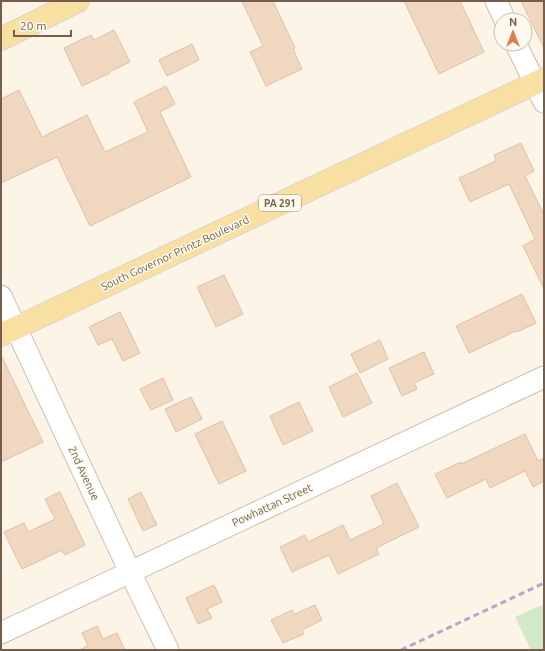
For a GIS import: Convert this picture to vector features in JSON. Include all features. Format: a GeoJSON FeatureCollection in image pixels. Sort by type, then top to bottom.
{"type":"FeatureCollection","features":[{"type":"Feature","properties":{"kind":"main road"},"geometry":{"type":"LineString","coordinates":[[1,39],[78,1]]}},
{"type":"Feature","properties":{"kind":"main road","name":"South Governor Printz Boulevard"},"geometry":{"type":"LineString","coordinates":[[8,331],[541,88]]}},
{"type":"Feature","properties":{"kind":"street"},"geometry":{"type":"LineString","coordinates":[[496,1],[501,12]]}},
{"type":"Feature","properties":{"kind":"street"},"geometry":{"type":"LineString","coordinates":[[521,52],[541,88]]}},
{"type":"Feature","properties":{"kind":"street","name":"2nd Avenue"},"geometry":{"type":"LineString","coordinates":[[1,296],[8,331],[168,650]]}},
{"type":"Feature","properties":{"kind":"street","name":"Powhattan Street"},"geometry":{"type":"LineString","coordinates":[[1,633],[544,376]]}},
{"type":"Feature","properties":{"kind":"green space"},"geometry":{"type":"Polygon","coordinates":[[[544,604],[544,650],[531,650],[515,617],[544,604]]]}},
{"type":"Feature","properties":{"kind":"building"},"geometry":{"type":"Polygon","coordinates":[[[242,1],[273,1],[295,48],[293,49],[302,69],[266,86],[250,52],[263,46],[242,1]]]}},
{"type":"Feature","properties":{"kind":"building"},"geometry":{"type":"Polygon","coordinates":[[[404,1],[460,1],[484,52],[439,74],[404,1]]]}},
{"type":"Feature","properties":{"kind":"building"},"geometry":{"type":"Polygon","coordinates":[[[521,1],[544,1],[544,48],[533,26],[533,12],[526,12],[521,1]]]}},
{"type":"Feature","properties":{"kind":"building"},"geometry":{"type":"Polygon","coordinates":[[[114,30],[130,62],[82,86],[64,48],[91,35],[94,40],[114,30]]]}},
{"type":"Feature","properties":{"kind":"building"},"geometry":{"type":"Polygon","coordinates":[[[192,44],[199,60],[167,76],[159,60],[192,44]]]}},
{"type":"Feature","properties":{"kind":"building"},"geometry":{"type":"Polygon","coordinates":[[[166,86],[175,104],[160,112],[191,177],[90,226],[57,157],[1,183],[1,99],[19,90],[42,137],[87,115],[105,152],[148,132],[134,102],[166,86]]]}},
{"type":"Feature","properties":{"kind":"building"},"geometry":{"type":"Polygon","coordinates":[[[521,143],[534,171],[525,176],[544,215],[544,289],[523,246],[535,239],[509,184],[470,202],[459,178],[496,161],[494,155],[521,143]]]}},
{"type":"Feature","properties":{"kind":"building"},"geometry":{"type":"Polygon","coordinates":[[[224,275],[243,314],[216,327],[197,287],[224,275]]]}},
{"type":"Feature","properties":{"kind":"building"},"geometry":{"type":"Polygon","coordinates":[[[522,294],[536,323],[469,353],[456,326],[522,294]]]}},
{"type":"Feature","properties":{"kind":"building"},"geometry":{"type":"Polygon","coordinates":[[[120,312],[140,353],[123,361],[112,339],[98,345],[89,327],[120,312]]]}},
{"type":"Feature","properties":{"kind":"building"},"geometry":{"type":"Polygon","coordinates":[[[380,340],[388,359],[360,373],[351,354],[380,340]]]}},
{"type":"Feature","properties":{"kind":"building"},"geometry":{"type":"Polygon","coordinates":[[[424,352],[434,374],[414,383],[417,389],[402,396],[389,368],[424,352]]]}},
{"type":"Feature","properties":{"kind":"building"},"geometry":{"type":"Polygon","coordinates":[[[1,355],[43,442],[1,462],[1,355]]]}},
{"type":"Feature","properties":{"kind":"building"},"geometry":{"type":"Polygon","coordinates":[[[357,373],[372,403],[343,417],[329,387],[357,373]]]}},
{"type":"Feature","properties":{"kind":"building"},"geometry":{"type":"Polygon","coordinates":[[[163,378],[173,400],[151,410],[140,389],[163,378]]]}},
{"type":"Feature","properties":{"kind":"building"},"geometry":{"type":"Polygon","coordinates":[[[191,397],[202,419],[176,432],[165,409],[191,397]]]}},
{"type":"Feature","properties":{"kind":"building"},"geometry":{"type":"Polygon","coordinates":[[[299,402],[313,431],[283,445],[270,416],[299,402]]]}},
{"type":"Feature","properties":{"kind":"building"},"geometry":{"type":"Polygon","coordinates":[[[222,421],[246,471],[219,484],[195,434],[222,421]]]}},
{"type":"Feature","properties":{"kind":"building"},"geometry":{"type":"Polygon","coordinates":[[[525,434],[538,461],[544,458],[544,481],[533,487],[525,471],[490,488],[486,479],[447,498],[435,474],[461,462],[461,464],[525,434]]]}},
{"type":"Feature","properties":{"kind":"building"},"geometry":{"type":"Polygon","coordinates":[[[397,483],[419,527],[376,548],[379,554],[338,574],[329,555],[292,572],[280,547],[305,535],[308,542],[343,525],[350,540],[384,524],[371,496],[397,483]]]}},
{"type":"Feature","properties":{"kind":"building"},"geometry":{"type":"Polygon","coordinates":[[[60,492],[85,545],[65,555],[62,550],[22,569],[4,532],[24,523],[28,532],[55,519],[45,499],[60,492]]]}},
{"type":"Feature","properties":{"kind":"building"},"geometry":{"type":"Polygon","coordinates":[[[141,492],[157,525],[143,531],[128,499],[141,492]]]}},
{"type":"Feature","properties":{"kind":"building"},"geometry":{"type":"Polygon","coordinates":[[[214,585],[222,602],[207,609],[212,618],[198,624],[186,598],[214,585]]]}},
{"type":"Feature","properties":{"kind":"building"},"geometry":{"type":"Polygon","coordinates":[[[315,605],[322,620],[302,630],[304,634],[283,643],[271,620],[292,610],[295,614],[315,605]]]}},
{"type":"Feature","properties":{"kind":"building"},"geometry":{"type":"Polygon","coordinates":[[[97,626],[103,639],[117,633],[125,650],[79,650],[88,646],[82,633],[97,626]]]}},
{"type":"Feature","properties":{"kind":"railway"},"geometry":{"type":"LineString","coordinates":[[401,650],[544,583]]}}]}
